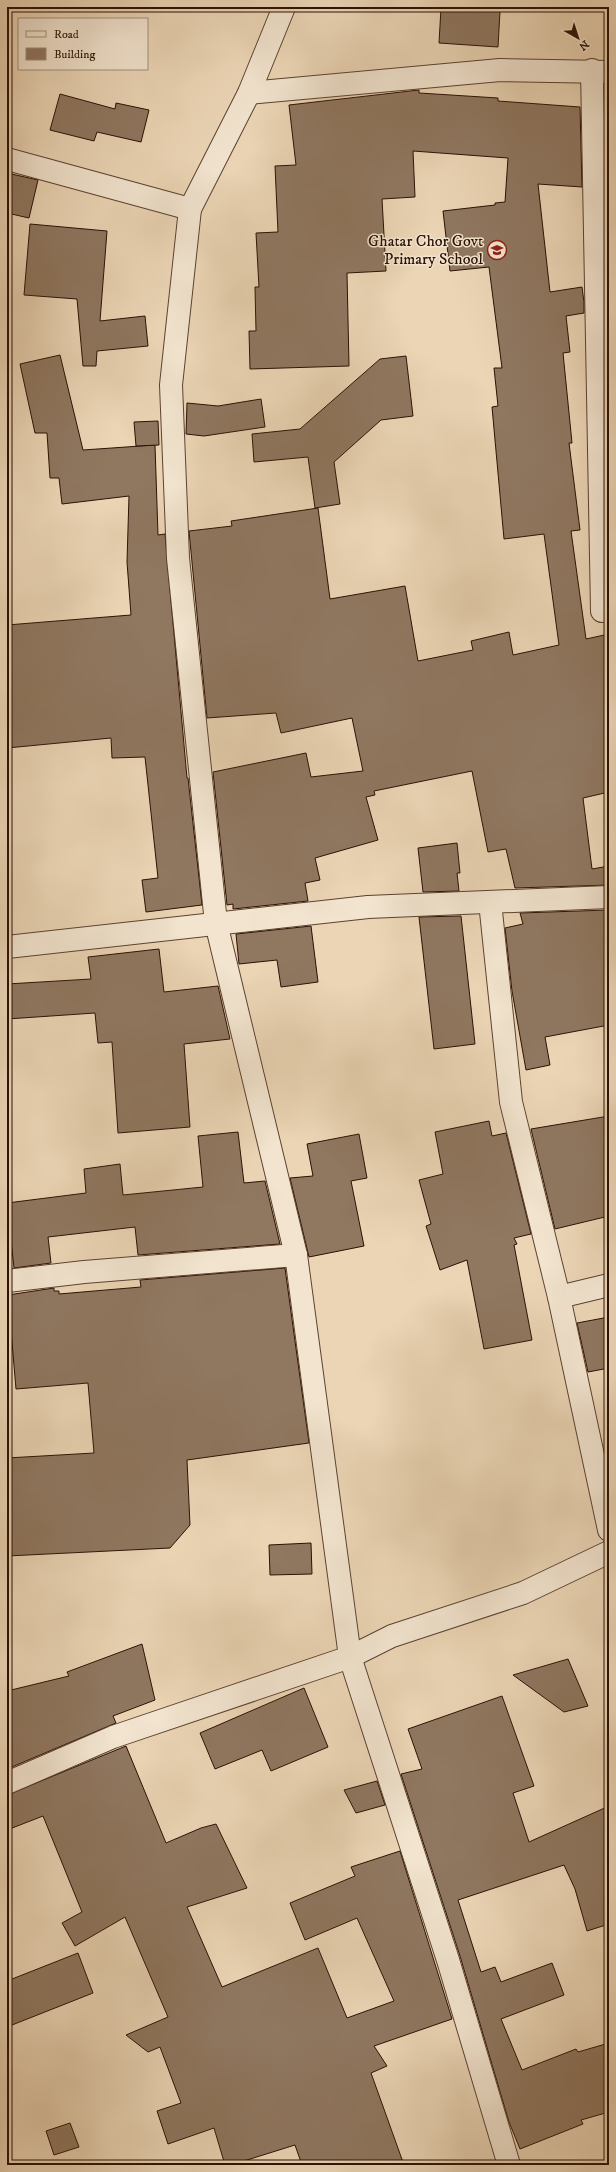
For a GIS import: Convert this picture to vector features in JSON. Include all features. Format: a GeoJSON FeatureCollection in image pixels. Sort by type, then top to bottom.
{"type":"FeatureCollection","features":[{"type":"Feature","properties":{"kind":"street"},"geometry":{"type":"LineString","coordinates":[[284,7],[249,93],[190,209],[172,393],[178,558],[216,923],[296,1255],[350,1657],[448,1960],[509,2165]]}},
{"type":"Feature","properties":{"kind":"street"},"geometry":{"type":"LineString","coordinates":[[249,93],[500,70],[600,71],[602,611]]}},
{"type":"Feature","properties":{"kind":"street"},"geometry":{"type":"LineString","coordinates":[[7,159],[190,209]]}},
{"type":"Feature","properties":{"kind":"street"},"geometry":{"type":"LineString","coordinates":[[7,947],[368,907],[609,896]]}},
{"type":"Feature","properties":{"kind":"street"},"geometry":{"type":"LineString","coordinates":[[490,902],[511,1102],[559,1298],[609,1530]]}},
{"type":"Feature","properties":{"kind":"street"},"geometry":{"type":"LineString","coordinates":[[7,1281],[84,1272],[296,1255]]}},
{"type":"Feature","properties":{"kind":"street"},"geometry":{"type":"LineString","coordinates":[[559,1298],[609,1285]]}},
{"type":"Feature","properties":{"kind":"street"},"geometry":{"type":"LineString","coordinates":[[7,1783],[113,1737],[350,1657],[392,1636],[523,1593],[609,1552]]}},
{"type":"Feature","properties":{"kind":"building"},"geometry":{"type":"Polygon","coordinates":[[[441,8],[500,11],[498,47],[439,43],[441,8]]]}},
{"type":"Feature","properties":{"kind":"building"},"geometry":{"type":"Polygon","coordinates":[[[419,90],[419,93],[498,98],[498,101],[580,107],[582,187],[538,184],[550,292],[582,287],[584,302],[584,313],[566,316],[570,352],[563,353],[572,443],[569,443],[580,530],[571,531],[586,639],[609,634],[609,792],[583,798],[592,869],[609,866],[609,885],[515,888],[506,849],[488,852],[472,771],[374,791],[375,795],[366,797],[378,840],[315,858],[320,880],[305,883],[308,901],[233,909],[233,904],[227,905],[213,772],[306,753],[311,777],[363,771],[352,718],[281,733],[276,713],[207,718],[189,531],[232,526],[231,521],[318,508],[330,599],[405,586],[418,661],[473,650],[471,641],[509,632],[513,655],[559,645],[544,534],[504,539],[492,407],[498,406],[494,368],[502,368],[489,267],[450,271],[443,211],[495,205],[495,203],[505,202],[508,158],[413,151],[415,197],[382,199],[386,271],[347,273],[349,366],[250,369],[249,331],[256,331],[255,287],[259,287],[256,233],[278,232],[275,166],[296,165],[289,105],[419,90]]]}},
{"type":"Feature","properties":{"kind":"building"},"geometry":{"type":"Polygon","coordinates":[[[60,94],[115,109],[116,103],[149,110],[141,142],[97,132],[94,141],[50,130],[60,94]]]}},
{"type":"Feature","properties":{"kind":"building"},"geometry":{"type":"Polygon","coordinates":[[[605,108],[609,109],[609,189],[607,188],[605,108]]]}},
{"type":"Feature","properties":{"kind":"building"},"geometry":{"type":"Polygon","coordinates":[[[7,173],[38,180],[29,218],[7,213],[7,173]]]}},
{"type":"Feature","properties":{"kind":"building"},"geometry":{"type":"Polygon","coordinates":[[[30,224],[107,231],[100,321],[145,316],[148,346],[97,351],[96,366],[83,366],[77,299],[24,295],[30,224]]]}},
{"type":"Feature","properties":{"kind":"building"},"geometry":{"type":"Polygon","coordinates":[[[60,355],[83,450],[155,445],[158,535],[165,534],[187,778],[202,905],[146,912],[142,880],[158,878],[145,757],[112,758],[111,738],[7,748],[7,625],[131,615],[127,562],[129,496],[62,504],[59,478],[50,478],[47,433],[35,433],[20,364],[60,355]]]}},
{"type":"Feature","properties":{"kind":"building"},"geometry":{"type":"Polygon","coordinates":[[[406,356],[413,416],[381,420],[334,462],[340,504],[315,508],[308,457],[254,462],[252,434],[300,429],[380,359],[406,356]]]}},
{"type":"Feature","properties":{"kind":"building"},"geometry":{"type":"Polygon","coordinates":[[[261,399],[265,427],[204,436],[186,434],[187,403],[218,406],[261,399]]]}},
{"type":"Feature","properties":{"kind":"building"},"geometry":{"type":"Polygon","coordinates":[[[158,421],[159,445],[136,446],[134,422],[158,421]]]}},
{"type":"Feature","properties":{"kind":"building"},"geometry":{"type":"Polygon","coordinates":[[[457,843],[460,873],[457,873],[459,891],[423,892],[418,848],[457,843]]]}},
{"type":"Feature","properties":{"kind":"building"},"geometry":{"type":"Polygon","coordinates":[[[609,910],[609,1025],[545,1037],[550,1065],[526,1070],[512,991],[505,928],[523,924],[520,913],[609,910]]]}},
{"type":"Feature","properties":{"kind":"building"},"geometry":{"type":"Polygon","coordinates":[[[461,916],[475,1044],[434,1049],[419,917],[461,916]]]}},
{"type":"Feature","properties":{"kind":"building"},"geometry":{"type":"Polygon","coordinates":[[[311,926],[318,982],[281,987],[277,960],[239,964],[236,934],[311,926]]]}},
{"type":"Feature","properties":{"kind":"building"},"geometry":{"type":"Polygon","coordinates":[[[159,949],[164,992],[218,986],[230,1039],[184,1044],[190,1127],[118,1133],[112,1042],[98,1043],[95,1013],[7,1019],[7,984],[91,979],[88,957],[159,949]]]}},
{"type":"Feature","properties":{"kind":"building"},"geometry":{"type":"Polygon","coordinates":[[[609,1116],[609,1216],[555,1229],[531,1129],[609,1116]]]}},
{"type":"Feature","properties":{"kind":"building"},"geometry":{"type":"Polygon","coordinates":[[[489,1121],[492,1136],[506,1133],[531,1234],[514,1238],[517,1244],[514,1245],[532,1340],[484,1349],[467,1260],[440,1270],[426,1226],[431,1224],[419,1180],[443,1174],[435,1132],[489,1121]]]}},
{"type":"Feature","properties":{"kind":"building"},"geometry":{"type":"Polygon","coordinates":[[[238,1132],[244,1183],[265,1181],[280,1244],[138,1255],[135,1227],[48,1237],[51,1263],[14,1268],[7,1203],[86,1193],[84,1169],[120,1164],[123,1195],[203,1187],[198,1136],[238,1132]]]}},
{"type":"Feature","properties":{"kind":"building"},"geometry":{"type":"Polygon","coordinates":[[[359,1134],[367,1178],[351,1181],[364,1246],[309,1257],[290,1178],[313,1176],[307,1144],[359,1134]]]}},
{"type":"Feature","properties":{"kind":"building"},"geometry":{"type":"Polygon","coordinates":[[[285,1268],[309,1443],[187,1460],[190,1525],[170,1548],[7,1556],[7,1458],[94,1453],[88,1383],[16,1389],[8,1295],[54,1288],[54,1291],[59,1291],[59,1294],[141,1287],[140,1280],[285,1268]]]}},
{"type":"Feature","properties":{"kind":"building"},"geometry":{"type":"Polygon","coordinates":[[[609,1317],[609,1368],[588,1372],[577,1323],[609,1317]]]}},
{"type":"Feature","properties":{"kind":"building"},"geometry":{"type":"Polygon","coordinates":[[[311,1543],[312,1574],[270,1575],[269,1545],[311,1543]]]}},
{"type":"Feature","properties":{"kind":"building"},"geometry":{"type":"Polygon","coordinates":[[[142,1644],[155,1700],[113,1716],[116,1723],[7,1769],[7,1691],[69,1676],[67,1672],[142,1644]]]}},
{"type":"Feature","properties":{"kind":"building"},"geometry":{"type":"Polygon","coordinates":[[[568,1659],[588,1706],[564,1712],[513,1675],[568,1659]]]}},
{"type":"Feature","properties":{"kind":"building"},"geometry":{"type":"Polygon","coordinates":[[[304,1688],[328,1747],[271,1771],[262,1750],[215,1769],[200,1733],[304,1688]]]}},
{"type":"Feature","properties":{"kind":"building"},"geometry":{"type":"Polygon","coordinates":[[[502,1696],[534,1786],[513,1793],[529,1842],[609,1806],[609,1924],[587,1931],[575,1889],[564,1865],[458,1900],[481,1972],[495,1967],[501,1982],[552,1963],[564,1995],[501,2019],[522,2070],[576,2049],[578,2052],[609,2043],[609,2112],[581,2120],[583,2124],[520,2149],[509,2122],[460,1956],[401,1774],[422,1769],[408,1729],[502,1696]]]}},
{"type":"Feature","properties":{"kind":"building"},"geometry":{"type":"Polygon","coordinates":[[[126,1746],[166,1843],[201,1828],[216,1824],[247,1888],[187,1907],[222,1987],[318,1948],[347,2018],[394,2001],[357,1918],[305,1940],[290,1903],[355,1876],[351,1867],[400,1851],[452,2019],[374,2046],[387,2066],[371,2073],[404,2165],[302,2165],[295,2145],[231,2165],[225,2165],[214,2128],[168,2144],[157,2111],[181,2103],[160,2047],[148,2052],[126,2035],[168,2017],[125,1917],[75,1946],[62,1923],[82,1912],[43,1816],[7,1830],[7,1795],[126,1746]]]}},
{"type":"Feature","properties":{"kind":"building"},"geometry":{"type":"Polygon","coordinates":[[[377,1781],[385,1805],[356,1813],[344,1790],[377,1781]]]}},
{"type":"Feature","properties":{"kind":"building"},"geometry":{"type":"Polygon","coordinates":[[[78,1953],[93,1993],[12,2025],[7,2011],[7,1981],[78,1953]]]}},
{"type":"Feature","properties":{"kind":"building"},"geometry":{"type":"Polygon","coordinates":[[[70,2123],[79,2147],[54,2155],[46,2131],[70,2123]]]}},
{"type":"Feature","properties":{"kind":"place","name":"Ghatar Chor Govt Primary School"},"geometry":{"type":"Point","coordinates":[497,250]}}]}
